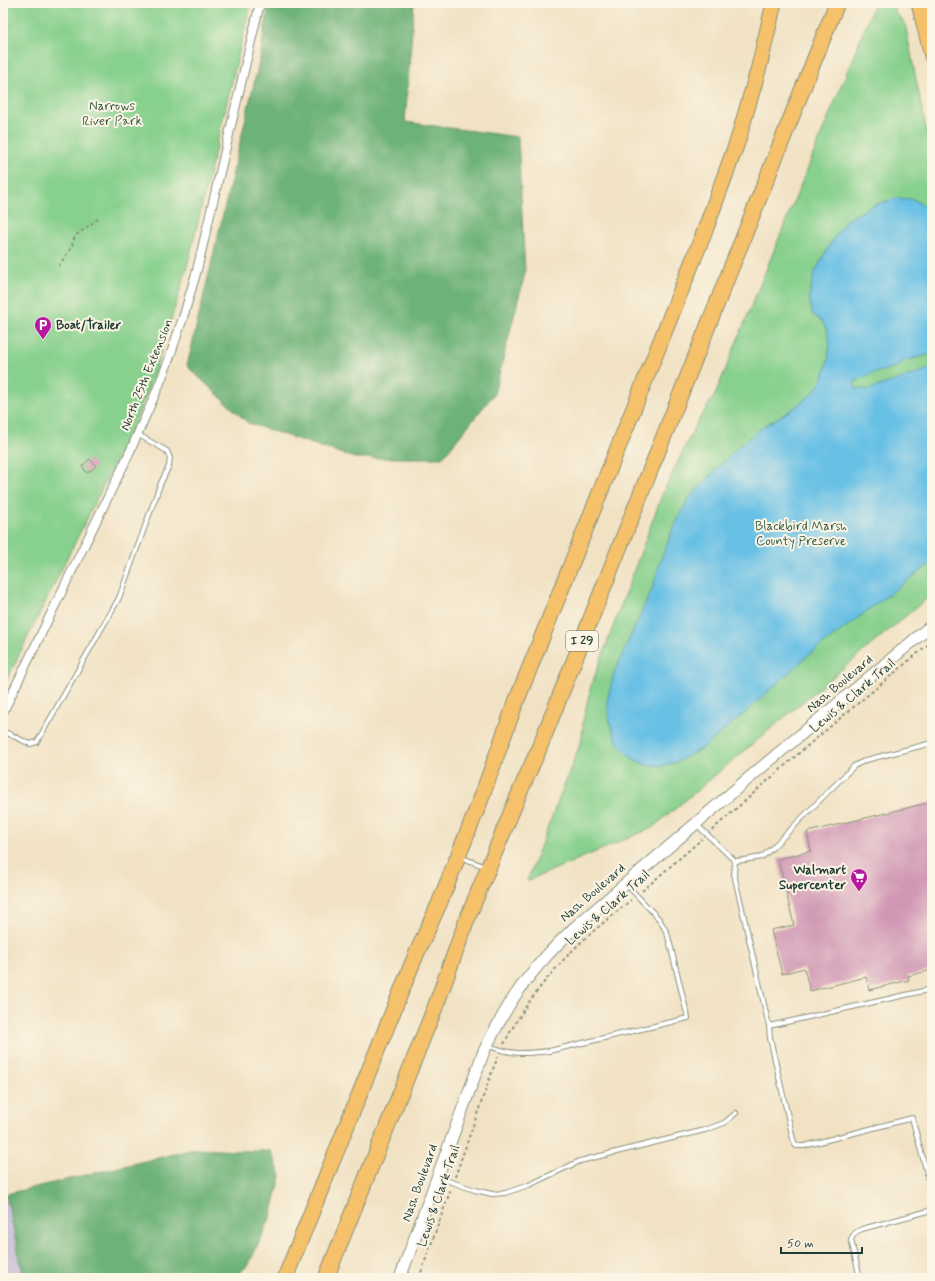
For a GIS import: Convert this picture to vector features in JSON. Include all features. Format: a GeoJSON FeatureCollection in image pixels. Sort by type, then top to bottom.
{"type":"FeatureCollection","features":[{"type":"Feature","properties":{"kind":"highway"},"geometry":{"type":"LineString","coordinates":[[285,1278],[415,957],[439,904],[517,700],[704,233],[738,140],[759,67],[774,3]]}},
{"type":"Feature","properties":{"kind":"highway","name":"I 29"},"geometry":{"type":"LineString","coordinates":[[326,1278],[436,1005],[468,917],[538,751],[837,3]]}},
{"type":"Feature","properties":{"kind":"highway"},"geometry":{"type":"LineString","coordinates":[[919,3],[932,56]]}},
{"type":"Feature","properties":{"kind":"street","name":"North 25th Extension"},"geometry":{"type":"LineString","coordinates":[[3,712],[137,434],[165,371],[197,270],[260,3]]}},
{"type":"Feature","properties":{"kind":"street","name":"Nash Boulevard"},"geometry":{"type":"LineString","coordinates":[[400,1278],[477,1068],[487,1045],[518,991],[552,949],[625,884],[932,625]]}},
{"type":"Feature","properties":{"kind":"lane"},"geometry":{"type":"LineString","coordinates":[[3,731],[30,744],[37,742],[119,598],[160,485],[169,466],[170,458],[167,451],[137,434]]}},
{"type":"Feature","properties":{"kind":"lane"},"geometry":{"type":"LineString","coordinates":[[734,861],[762,856],[773,847],[854,766],[866,760],[932,743]]}},
{"type":"Feature","properties":{"kind":"lane"},"geometry":{"type":"LineString","coordinates":[[696,824],[734,861],[734,874],[793,1139],[796,1146],[804,1146],[912,1118],[932,1192]]}},
{"type":"Feature","properties":{"kind":"lane"},"geometry":{"type":"LineString","coordinates":[[458,856],[488,868]]}},
{"type":"Feature","properties":{"kind":"lane"},"geometry":{"type":"LineString","coordinates":[[487,1045],[501,1051],[527,1054],[549,1051],[688,1018],[666,933],[659,920],[625,884]]}},
{"type":"Feature","properties":{"kind":"lane"},"geometry":{"type":"LineString","coordinates":[[769,1026],[932,989]]}},
{"type":"Feature","properties":{"kind":"lane"},"geometry":{"type":"LineString","coordinates":[[437,1177],[474,1190],[492,1194],[505,1193],[529,1185],[580,1161],[705,1130],[724,1123],[736,1113]]}},
{"type":"Feature","properties":{"kind":"lane"},"geometry":{"type":"LineString","coordinates":[[860,1278],[851,1240],[856,1231],[862,1228],[932,1210]]}},
{"type":"Feature","properties":{"kind":"path"},"geometry":{"type":"LineString","coordinates":[[59,266],[71,248],[75,236],[98,218]]}},
{"type":"Feature","properties":{"kind":"path","name":"Lewis & Clark Trail"},"geometry":{"type":"LineString","coordinates":[[419,1278],[493,1069],[521,1015],[552,973],[572,950],[707,835],[806,747],[932,641]]}},
{"type":"Feature","properties":{"kind":"shaded area"},"geometry":{"type":"Polygon","coordinates":[[[6,1194],[24,1278],[3,1278],[3,1195],[6,1194]]]}},
{"type":"Feature","properties":{"kind":"green space","name":"Narrows River Park"},"geometry":{"type":"Polygon","coordinates":[[[3,3],[251,3],[186,271],[153,377],[135,422],[3,687],[3,3]]]}},
{"type":"Feature","properties":{"kind":"green space"},"geometry":{"type":"Polygon","coordinates":[[[269,3],[414,3],[405,122],[518,137],[525,273],[494,394],[442,458],[355,458],[248,423],[187,366],[260,58],[269,3]]]}},
{"type":"Feature","properties":{"kind":"green space","name":"Blackbird Marsh County Preserve"},"geometry":{"type":"Polygon","coordinates":[[[875,3],[893,3],[896,14],[905,24],[932,158],[932,594],[652,828],[527,881],[582,739],[583,721],[591,686],[662,495],[696,424],[715,395],[875,3]]]}},
{"type":"Feature","properties":{"kind":"green space"},"geometry":{"type":"Polygon","coordinates":[[[195,1149],[271,1151],[281,1176],[271,1216],[249,1264],[235,1278],[24,1278],[6,1194],[195,1149]]]}},
{"type":"Feature","properties":{"kind":"water","name":"Blackbird Marsh County Preserve"},"geometry":{"type":"Polygon","coordinates":[[[896,198],[913,199],[926,207],[932,215],[932,354],[904,361],[897,367],[871,374],[854,382],[856,389],[860,388],[867,390],[932,368],[932,562],[806,657],[747,711],[704,747],[677,762],[662,766],[646,765],[633,759],[618,744],[610,723],[607,701],[614,673],[652,590],[660,562],[673,529],[689,498],[739,446],[764,426],[794,408],[812,394],[822,380],[828,361],[830,343],[827,330],[822,321],[813,315],[809,297],[814,274],[830,244],[847,219],[874,205],[896,198]]]}},
{"type":"Feature","properties":{"kind":"building"},"geometry":{"type":"Polygon","coordinates":[[[90,459],[96,466],[87,473],[82,466],[90,459]]]}},
{"type":"Feature","properties":{"kind":"building","name":"Walmart Supercenter"},"geometry":{"type":"Polygon","coordinates":[[[932,802],[932,970],[908,976],[909,980],[869,990],[866,977],[810,991],[804,968],[782,974],[771,930],[794,925],[778,859],[811,851],[807,832],[932,802]]]}},
{"type":"Feature","properties":{"kind":"place","name":"Boat/Trailer"},"geometry":{"type":"Point","coordinates":[43,340]}},
{"type":"Feature","properties":{"kind":"place","name":"Walmart Supercenter"},"geometry":{"type":"Point","coordinates":[859,892]}}]}
